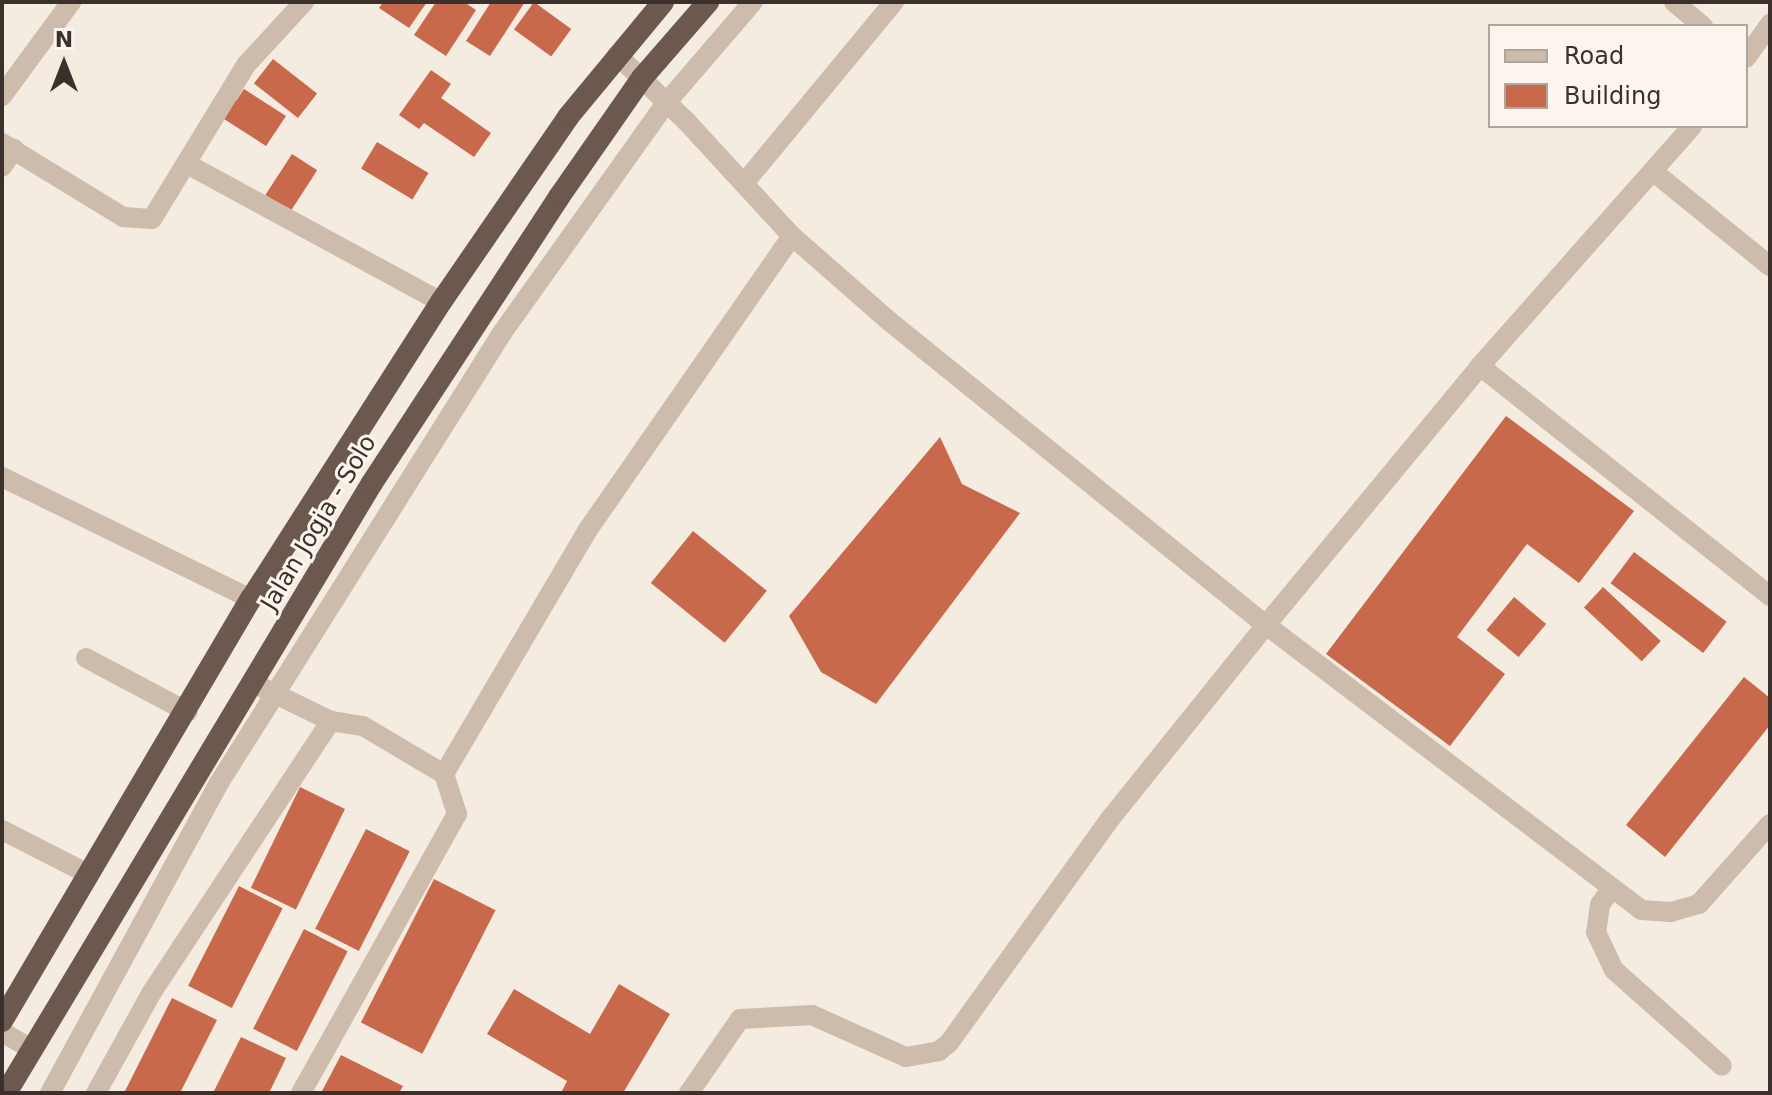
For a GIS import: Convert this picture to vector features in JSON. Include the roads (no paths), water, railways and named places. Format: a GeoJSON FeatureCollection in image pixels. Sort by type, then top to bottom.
{"type":"FeatureCollection","features":[{"type":"Feature","properties":{"kind":"highway","name":"Jalan Jogja - Solo"},"geometry":{"type":"LineString","coordinates":[[2,1021],[188,712],[251,599],[441,302],[617,55],[663,2]]}},
{"type":"Feature","properties":{"kind":"highway","name":"Jalan Jogja - Solo"},"geometry":{"type":"LineString","coordinates":[[6,1093],[30,1048],[372,483],[642,78],[708,2]]}},
{"type":"Feature","properties":{"kind":"street"},"geometry":{"type":"LineString","coordinates":[[2,96],[71,2]]}},
{"type":"Feature","properties":{"kind":"street"},"geometry":{"type":"LineString","coordinates":[[2,167],[8,146],[123,217],[140,222],[159,213],[246,65],[304,2]]}},
{"type":"Feature","properties":{"kind":"street"},"geometry":{"type":"LineString","coordinates":[[50,1093],[219,783],[502,333],[666,103],[753,2]]}},
{"type":"Feature","properties":{"kind":"street"},"geometry":{"type":"LineString","coordinates":[[745,182],[894,2]]}},
{"type":"Feature","properties":{"kind":"street"},"geometry":{"type":"LineString","coordinates":[[1674,2],[1701,24]]}},
{"type":"Feature","properties":{"kind":"street"},"geometry":{"type":"LineString","coordinates":[[1748,55],[1770,24]]}},
{"type":"Feature","properties":{"kind":"street"},"geometry":{"type":"LineString","coordinates":[[617,55],[745,182],[792,236],[889,321],[1266,625],[1641,910],[1684,911],[1699,904],[1770,824]]}},
{"type":"Feature","properties":{"kind":"street"},"geometry":{"type":"LineString","coordinates":[[689,1093],[740,1019],[812,1015],[906,1057],[930,1054],[949,1043],[1110,819],[1266,625],[1480,366],[1655,173],[1690,128]]}},
{"type":"Feature","properties":{"kind":"street"},"geometry":{"type":"LineString","coordinates":[[187,164],[441,302]]}},
{"type":"Feature","properties":{"kind":"street"},"geometry":{"type":"LineString","coordinates":[[1655,173],[1770,266]]}},
{"type":"Feature","properties":{"kind":"street"},"geometry":{"type":"LineString","coordinates":[[444,774],[587,531],[792,236]]}},
{"type":"Feature","properties":{"kind":"street"},"geometry":{"type":"LineString","coordinates":[[1480,366],[1770,596]]}},
{"type":"Feature","properties":{"kind":"street"},"geometry":{"type":"LineString","coordinates":[[2,477],[251,599]]}},
{"type":"Feature","properties":{"kind":"street"},"geometry":{"type":"LineString","coordinates":[[86,658],[188,712]]}},
{"type":"Feature","properties":{"kind":"street"},"geometry":{"type":"LineString","coordinates":[[253,684],[331,721],[363,726],[444,774],[457,814],[301,1093]]}},
{"type":"Feature","properties":{"kind":"street"},"geometry":{"type":"LineString","coordinates":[[96,1093],[152,992],[331,721]]}},
{"type":"Feature","properties":{"kind":"street"},"geometry":{"type":"LineString","coordinates":[[2,830],[88,874]]}},
{"type":"Feature","properties":{"kind":"street"},"geometry":{"type":"LineString","coordinates":[[1611,889],[1600,905],[1596,932],[1614,970],[1722,1066]]}},
{"type":"Feature","properties":{"kind":"street"},"geometry":{"type":"LineString","coordinates":[[2,1032],[30,1048]]}}]}
